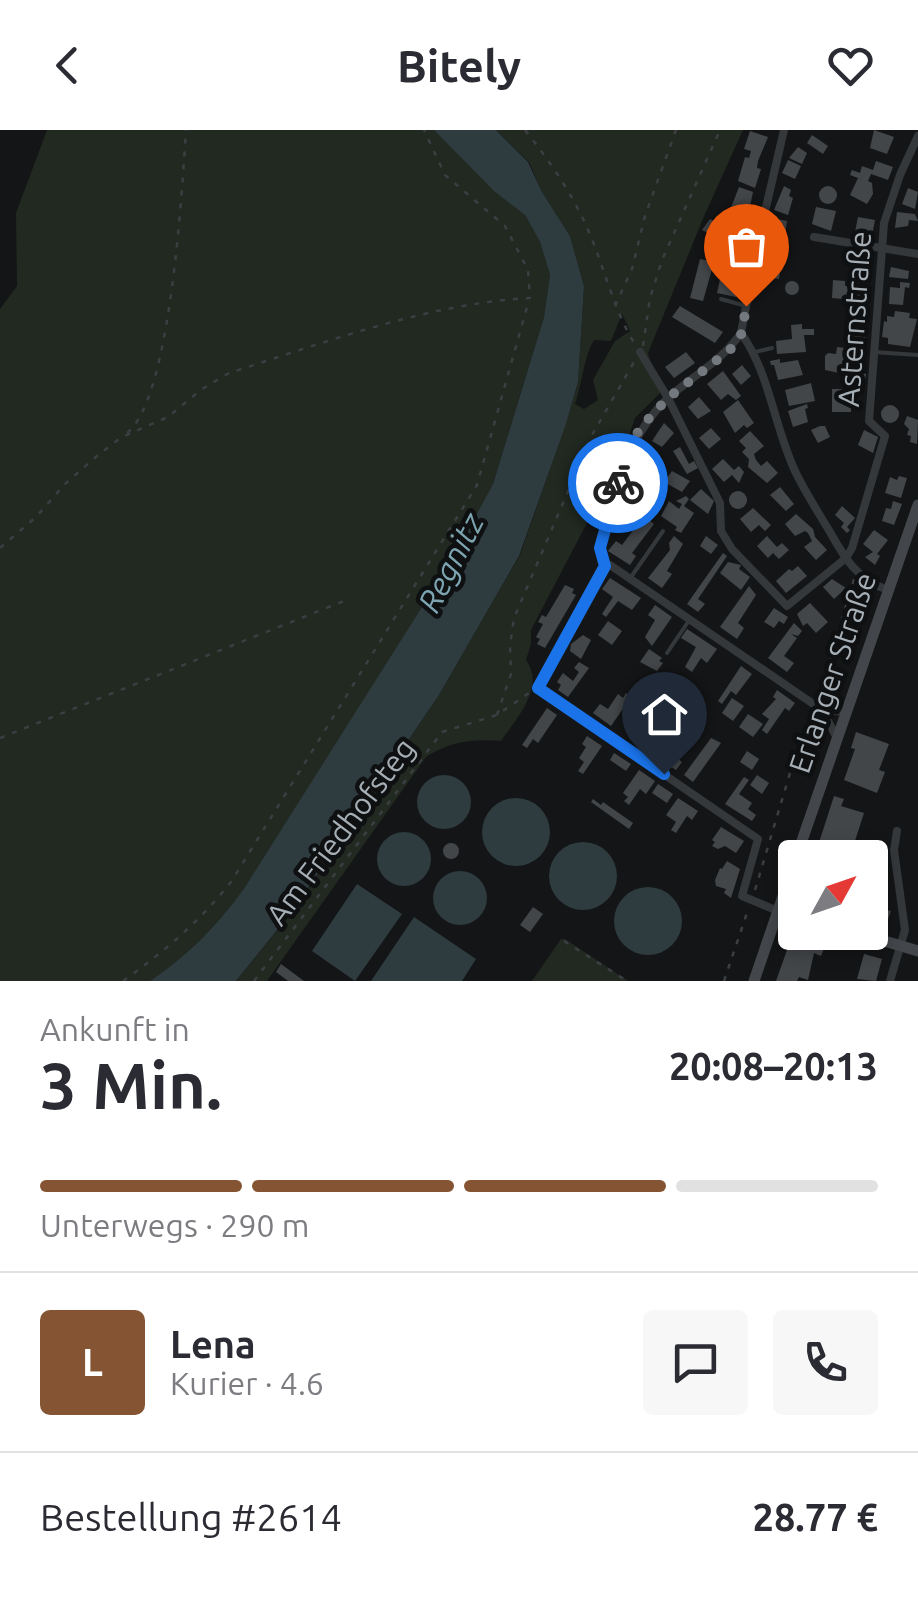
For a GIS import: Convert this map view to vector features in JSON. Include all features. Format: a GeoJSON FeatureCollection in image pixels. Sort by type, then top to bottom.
{"type":"FeatureCollection","features":[{"type":"Feature","properties":{"kind":"main road","name":"Erlanger Straße"},"geometry":{"type":"LineString","coordinates":[[802,840],[918,505]]}},
{"type":"Feature","properties":{"kind":"main road","name":"Erlanger Straße"},"geometry":{"type":"LineString","coordinates":[[754,981],[778,914]]}},
{"type":"Feature","properties":{"kind":"main road"},"geometry":{"type":"LineString","coordinates":[[888,942],[918,952]]}},
{"type":"Feature","properties":{"kind":"street"},"geometry":{"type":"LineString","coordinates":[[778,911],[742,896],[758,839],[538,688],[605,566],[600,548],[619,480],[639,429],[668,398],[730,350],[742,333],[783,130]]}},
{"type":"Feature","properties":{"kind":"street","name":"Asternstraße"},"geometry":{"type":"LineString","coordinates":[[846,558],[885,436],[869,421],[881,248],[891,197],[918,136]]}},
{"type":"Feature","properties":{"kind":"street"},"geometry":{"type":"LineString","coordinates":[[814,238],[918,254]]}},
{"type":"Feature","properties":{"kind":"street"},"geometry":{"type":"LineString","coordinates":[[742,333],[755,352],[794,469],[856,573],[868,584],[888,590]]}},
{"type":"Feature","properties":{"kind":"street"},"geometry":{"type":"LineString","coordinates":[[640,352],[668,398],[720,503],[721,531],[787,606],[846,558]]}},
{"type":"Feature","properties":{"kind":"street"},"geometry":{"type":"LineString","coordinates":[[605,566],[614,566],[631,577],[819,708],[846,712]]}},
{"type":"Feature","properties":{"kind":"street"},"geometry":{"type":"LineString","coordinates":[[819,708],[837,738]]}},
{"type":"Feature","properties":{"kind":"street"},"geometry":{"type":"LineString","coordinates":[[890,981],[905,919],[894,850],[897,831]]}},
{"type":"Feature","properties":{"kind":"lane"},"geometry":{"type":"LineString","coordinates":[[724,272],[752,278]]}},
{"type":"Feature","properties":{"kind":"lane"},"geometry":{"type":"LineString","coordinates":[[721,299],[746,306]]}},
{"type":"Feature","properties":{"kind":"lane"},"geometry":{"type":"LineString","coordinates":[[755,352],[772,348]]}},
{"type":"Feature","properties":{"kind":"lane"},"geometry":{"type":"LineString","coordinates":[[874,352],[918,355]]}},
{"type":"Feature","properties":{"kind":"lane"},"geometry":{"type":"LineString","coordinates":[[631,577],[664,531]]}},
{"type":"Feature","properties":{"kind":"lane"},"geometry":{"type":"LineString","coordinates":[[667,653],[691,618]]}},
{"type":"Feature","properties":{"kind":"path"},"geometry":{"type":"LineString","coordinates":[[0,548],[36,517],[65,484],[135,427],[147,400],[174,289],[186,130]]}},
{"type":"Feature","properties":{"kind":"path"},"geometry":{"type":"LineString","coordinates":[[123,981],[203,918],[231,882],[477,485],[530,298],[528,270],[505,226],[444,175],[424,130]]}},
{"type":"Feature","properties":{"kind":"path"},"geometry":{"type":"LineString","coordinates":[[525,130],[562,180],[585,223],[614,307],[640,352]]}},
{"type":"Feature","properties":{"kind":"path"},"geometry":{"type":"LineString","coordinates":[[614,307],[632,269],[645,216],[676,130]]}},
{"type":"Feature","properties":{"kind":"path"},"geometry":{"type":"LineString","coordinates":[[497,716],[511,674],[514,618],[592,435],[644,343],[650,298],[662,260],[720,130]]}},
{"type":"Feature","properties":{"kind":"path"},"geometry":{"type":"LineString","coordinates":[[122,437],[168,417],[229,373],[415,315],[530,298]]}},
{"type":"Feature","properties":{"kind":"path"},"geometry":{"type":"LineString","coordinates":[[724,981],[794,763],[819,708],[856,573]]}},
{"type":"Feature","properties":{"kind":"path"},"geometry":{"type":"LineString","coordinates":[[0,738],[348,598]]}},
{"type":"Feature","properties":{"kind":"path","name":"Am Friedhofsteg"},"geometry":{"type":"LineString","coordinates":[[254,981],[442,732],[497,716],[538,688]]}},
{"type":"Feature","properties":{"kind":"path"},"geometry":{"type":"LineString","coordinates":[[794,763],[827,724]]}},
{"type":"Feature","properties":{"kind":"path"},"geometry":{"type":"LineString","coordinates":[[564,941],[627,981]]}},
{"type":"Feature","properties":{"kind":"shaded area"},"geometry":{"type":"Polygon","coordinates":[[[47,130],[434,130],[525,215],[540,242],[550,275],[544,317],[493,484],[454,559],[222,920],[183,959],[150,981],[0,981],[0,309],[17,286],[16,213],[47,130]]]}},
{"type":"Feature","properties":{"kind":"shaded area"},"geometry":{"type":"Polygon","coordinates":[[[496,130],[743,130],[648,353],[660,393],[635,418],[600,520],[587,523],[531,630],[526,660],[533,681],[521,713],[501,741],[462,742],[426,757],[267,981],[236,981],[291,914],[439,695],[520,555],[578,382],[584,286],[570,236],[542,192],[529,162],[496,130]],[[622,314],[611,341],[594,340],[575,404],[584,409],[598,400],[593,380],[615,341],[630,331],[622,314]]]}},
{"type":"Feature","properties":{"kind":"shaded area"},"geometry":{"type":"Polygon","coordinates":[[[561,939],[565,939],[628,981],[532,981],[561,939]]]}},
{"type":"Feature","properties":{"kind":"water","name":"Regnitz"},"geometry":{"type":"Polygon","coordinates":[[[434,130],[496,130],[528,162],[570,236],[584,286],[578,382],[565,427],[519,556],[439,695],[291,913],[236,981],[150,981],[202,939],[245,887],[453,558],[493,484],[544,317],[550,275],[540,242],[525,215],[494,191],[434,130]]]}},
{"type":"Feature","properties":{"kind":"water"},"geometry":{"type":"Polygon","coordinates":[[[444,775],[463,783],[471,802],[463,821],[444,829],[425,821],[417,802],[425,783],[444,775]]]}},
{"type":"Feature","properties":{"kind":"water"},"geometry":{"type":"Polygon","coordinates":[[[516,798],[529,800],[540,808],[548,819],[548,845],[540,856],[529,864],[516,866],[503,864],[492,856],[484,845],[482,832],[484,819],[492,808],[503,800],[516,798]]]}},
{"type":"Feature","properties":{"kind":"water"},"geometry":{"type":"Polygon","coordinates":[[[404,832],[423,840],[431,859],[423,878],[404,886],[385,878],[377,859],[385,840],[404,832]]]}},
{"type":"Feature","properties":{"kind":"water"},"geometry":{"type":"Polygon","coordinates":[[[583,842],[596,844],[607,852],[615,863],[615,889],[607,900],[596,908],[583,910],[570,908],[559,900],[551,889],[549,876],[551,863],[559,852],[570,844],[583,842]]]}},
{"type":"Feature","properties":{"kind":"water"},"geometry":{"type":"Polygon","coordinates":[[[460,871],[479,879],[487,898],[479,917],[460,925],[441,917],[433,898],[441,879],[460,871]]]}},
{"type":"Feature","properties":{"kind":"water"},"geometry":{"type":"Polygon","coordinates":[[[357,884],[402,914],[355,981],[312,951],[357,884]]]}},
{"type":"Feature","properties":{"kind":"water"},"geometry":{"type":"Polygon","coordinates":[[[648,887],[661,889],[672,897],[680,908],[680,934],[672,945],[661,953],[648,955],[635,953],[624,945],[616,934],[614,921],[616,908],[624,897],[635,889],[648,887]]]}},
{"type":"Feature","properties":{"kind":"water"},"geometry":{"type":"Polygon","coordinates":[[[414,917],[476,959],[462,981],[371,981],[414,917]]]}},
{"type":"Feature","properties":{"kind":"building"},"geometry":{"type":"Polygon","coordinates":[[[874,130],[894,137],[887,154],[870,148],[874,130]]]}},
{"type":"Feature","properties":{"kind":"building"},"geometry":{"type":"Polygon","coordinates":[[[750,131],[768,137],[758,161],[757,168],[761,169],[755,188],[738,181],[745,157],[749,158],[751,151],[744,149],[750,131]]]}},
{"type":"Feature","properties":{"kind":"building"},"geometry":{"type":"Polygon","coordinates":[[[812,135],[828,146],[823,154],[807,143],[812,135]]]}},
{"type":"Feature","properties":{"kind":"building"},"geometry":{"type":"Polygon","coordinates":[[[798,147],[807,153],[802,164],[789,158],[798,147]]]}},
{"type":"Feature","properties":{"kind":"building"},"geometry":{"type":"Polygon","coordinates":[[[788,160],[801,166],[795,179],[782,173],[788,160]]]}},
{"type":"Feature","properties":{"kind":"building"},"geometry":{"type":"Polygon","coordinates":[[[876,161],[893,167],[888,180],[871,174],[868,181],[872,183],[873,194],[867,204],[850,195],[858,178],[850,175],[852,170],[860,173],[862,166],[873,170],[876,161]]]}},
{"type":"Feature","properties":{"kind":"building"},"geometry":{"type":"Polygon","coordinates":[[[784,186],[791,190],[789,196],[793,198],[788,215],[774,210],[784,186]]]}},
{"type":"Feature","properties":{"kind":"building"},"geometry":{"type":"Polygon","coordinates":[[[828,186],[837,195],[828,204],[819,195],[828,186]]]}},
{"type":"Feature","properties":{"kind":"building"},"geometry":{"type":"Polygon","coordinates":[[[739,187],[753,192],[748,216],[730,210],[739,187]]]}},
{"type":"Feature","properties":{"kind":"building"},"geometry":{"type":"Polygon","coordinates":[[[908,188],[918,192],[915,209],[902,204],[908,188]]]}},
{"type":"Feature","properties":{"kind":"building"},"geometry":{"type":"Polygon","coordinates":[[[816,207],[836,211],[831,231],[812,224],[816,207]]]}},
{"type":"Feature","properties":{"kind":"building"},"geometry":{"type":"Polygon","coordinates":[[[897,212],[915,214],[918,221],[909,220],[908,226],[895,228],[897,212]]]}},
{"type":"Feature","properties":{"kind":"building"},"geometry":{"type":"Polygon","coordinates":[[[858,217],[875,220],[872,236],[855,232],[858,217]]]}},
{"type":"Feature","properties":{"kind":"building"},"geometry":{"type":"Polygon","coordinates":[[[773,218],[787,221],[779,279],[764,277],[773,218]]]}},
{"type":"Feature","properties":{"kind":"building"},"geometry":{"type":"Polygon","coordinates":[[[710,219],[748,238],[740,249],[702,230],[710,219]]]}},
{"type":"Feature","properties":{"kind":"building"},"geometry":{"type":"Polygon","coordinates":[[[850,250],[870,253],[867,268],[848,264],[850,250]]]}},
{"type":"Feature","properties":{"kind":"building"},"geometry":{"type":"Polygon","coordinates":[[[700,259],[714,262],[703,301],[690,298],[700,259]]]}},
{"type":"Feature","properties":{"kind":"building"},"geometry":{"type":"Polygon","coordinates":[[[891,267],[909,271],[908,279],[889,277],[891,267]]]}},
{"type":"Feature","properties":{"kind":"building"},"geometry":{"type":"Polygon","coordinates":[[[855,275],[869,276],[864,301],[832,298],[833,280],[845,281],[845,286],[849,286],[855,284],[855,275]]]}},
{"type":"Feature","properties":{"kind":"building"},"geometry":{"type":"Polygon","coordinates":[[[720,279],[739,283],[736,297],[717,293],[720,279]]]}},
{"type":"Feature","properties":{"kind":"building"},"geometry":{"type":"Polygon","coordinates":[[[792,281],[799,288],[792,295],[785,288],[792,281]]]}},
{"type":"Feature","properties":{"kind":"building"},"geometry":{"type":"Polygon","coordinates":[[[900,282],[910,283],[909,288],[905,287],[903,305],[889,304],[890,287],[900,288],[900,282]]]}},
{"type":"Feature","properties":{"kind":"building"},"geometry":{"type":"Polygon","coordinates":[[[680,306],[723,332],[715,343],[672,317],[680,306]]]}},
{"type":"Feature","properties":{"kind":"building"},"geometry":{"type":"Polygon","coordinates":[[[859,310],[866,317],[859,324],[852,317],[859,310]]]}},
{"type":"Feature","properties":{"kind":"building"},"geometry":{"type":"Polygon","coordinates":[[[895,311],[910,313],[909,318],[917,319],[910,347],[888,344],[888,338],[882,337],[884,321],[887,322],[887,316],[894,317],[895,311]]]}},
{"type":"Feature","properties":{"kind":"building"},"geometry":{"type":"Polygon","coordinates":[[[802,324],[802,329],[814,329],[814,335],[804,335],[806,352],[777,354],[776,341],[792,339],[791,325],[802,324]]]}},
{"type":"Feature","properties":{"kind":"building"},"geometry":{"type":"Polygon","coordinates":[[[853,328],[866,335],[863,346],[851,345],[853,328]]]}},
{"type":"Feature","properties":{"kind":"building"},"geometry":{"type":"Polygon","coordinates":[[[837,347],[845,348],[844,354],[857,356],[853,376],[856,372],[866,374],[865,381],[853,381],[846,379],[848,375],[825,370],[825,356],[836,354],[837,347]]]}},
{"type":"Feature","properties":{"kind":"building"},"geometry":{"type":"Polygon","coordinates":[[[686,352],[695,363],[674,378],[665,367],[686,352]]]}},
{"type":"Feature","properties":{"kind":"building"},"geometry":{"type":"Polygon","coordinates":[[[780,359],[780,363],[798,360],[803,375],[778,380],[770,361],[780,359]]]}},
{"type":"Feature","properties":{"kind":"building"},"geometry":{"type":"Polygon","coordinates":[[[742,365],[751,376],[741,385],[732,374],[742,365]]]}},
{"type":"Feature","properties":{"kind":"building"},"geometry":{"type":"Polygon","coordinates":[[[723,371],[741,396],[736,400],[728,394],[721,400],[707,384],[723,371]]]}},
{"type":"Feature","properties":{"kind":"building"},"geometry":{"type":"Polygon","coordinates":[[[811,383],[815,401],[789,406],[785,390],[811,383]]]}},
{"type":"Feature","properties":{"kind":"building"},"geometry":{"type":"Polygon","coordinates":[[[832,389],[851,389],[851,412],[832,412],[832,389]]]}},
{"type":"Feature","properties":{"kind":"building"},"geometry":{"type":"Polygon","coordinates":[[[699,397],[711,411],[698,419],[688,407],[699,397]]]}},
{"type":"Feature","properties":{"kind":"building"},"geometry":{"type":"Polygon","coordinates":[[[738,400],[754,423],[735,433],[723,412],[738,400]]]}},
{"type":"Feature","properties":{"kind":"building"},"geometry":{"type":"Polygon","coordinates":[[[807,404],[808,422],[793,427],[788,411],[807,404]]]}},
{"type":"Feature","properties":{"kind":"building"},"geometry":{"type":"Polygon","coordinates":[[[890,405],[899,414],[890,423],[881,414],[890,405]]]}},
{"type":"Feature","properties":{"kind":"building"},"geometry":{"type":"Polygon","coordinates":[[[907,416],[918,420],[917,444],[910,442],[911,436],[907,435],[907,416]]]}},
{"type":"Feature","properties":{"kind":"building"},"geometry":{"type":"Polygon","coordinates":[[[664,423],[674,433],[662,447],[652,441],[664,423]]]}},
{"type":"Feature","properties":{"kind":"building"},"geometry":{"type":"Polygon","coordinates":[[[825,426],[830,437],[818,443],[811,430],[825,426]]]}},
{"type":"Feature","properties":{"kind":"building"},"geometry":{"type":"Polygon","coordinates":[[[711,428],[721,439],[709,449],[699,438],[711,428]]]}},
{"type":"Feature","properties":{"kind":"building"},"geometry":{"type":"Polygon","coordinates":[[[864,430],[878,437],[873,453],[858,445],[864,430]]]}},
{"type":"Feature","properties":{"kind":"building"},"geometry":{"type":"Polygon","coordinates":[[[750,431],[764,446],[754,454],[756,460],[761,466],[767,461],[778,473],[767,483],[748,467],[749,459],[742,452],[746,448],[739,441],[750,431]]]}},
{"type":"Feature","properties":{"kind":"building"},"geometry":{"type":"Polygon","coordinates":[[[680,447],[689,464],[694,461],[698,468],[687,474],[673,451],[680,447]]]}},
{"type":"Feature","properties":{"kind":"building"},"geometry":{"type":"Polygon","coordinates":[[[649,451],[661,459],[656,473],[639,461],[649,451]]]}},
{"type":"Feature","properties":{"kind":"building"},"geometry":{"type":"Polygon","coordinates":[[[723,459],[734,470],[739,466],[744,472],[739,483],[732,475],[724,482],[712,469],[723,459]]]}},
{"type":"Feature","properties":{"kind":"building"},"geometry":{"type":"Polygon","coordinates":[[[672,471],[690,481],[682,492],[664,482],[672,471]]]}},
{"type":"Feature","properties":{"kind":"building"},"geometry":{"type":"Polygon","coordinates":[[[899,476],[907,478],[901,498],[885,493],[890,477],[897,480],[899,476]]]}},
{"type":"Feature","properties":{"kind":"building"},"geometry":{"type":"Polygon","coordinates":[[[643,483],[657,493],[649,505],[635,495],[643,483]]]}},
{"type":"Feature","properties":{"kind":"building"},"geometry":{"type":"Polygon","coordinates":[[[780,487],[794,504],[786,511],[770,495],[780,487]]]}},
{"type":"Feature","properties":{"kind":"building"},"geometry":{"type":"Polygon","coordinates":[[[701,489],[714,501],[708,514],[690,500],[701,489]]]}},
{"type":"Feature","properties":{"kind":"building"},"geometry":{"type":"Polygon","coordinates":[[[738,491],[745,493],[745,507],[738,509],[731,507],[729,500],[731,493],[738,491]]]}},
{"type":"Feature","properties":{"kind":"building"},"geometry":{"type":"Polygon","coordinates":[[[686,496],[689,499],[684,506],[694,513],[681,533],[661,516],[669,501],[679,509],[682,504],[676,501],[686,496]]]}},
{"type":"Feature","properties":{"kind":"building"},"geometry":{"type":"Polygon","coordinates":[[[893,501],[902,504],[894,525],[882,521],[893,501]]]}},
{"type":"Feature","properties":{"kind":"building"},"geometry":{"type":"Polygon","coordinates":[[[842,506],[855,518],[847,533],[841,527],[844,523],[835,515],[842,506]]]}},
{"type":"Feature","properties":{"kind":"building"},"geometry":{"type":"Polygon","coordinates":[[[753,508],[771,525],[765,531],[759,525],[751,532],[740,519],[753,508]]]}},
{"type":"Feature","properties":{"kind":"building"},"geometry":{"type":"Polygon","coordinates":[[[796,514],[813,529],[827,550],[816,560],[804,547],[812,541],[808,533],[795,536],[785,524],[796,514]]]}},
{"type":"Feature","properties":{"kind":"building"},"geometry":{"type":"Polygon","coordinates":[[[648,519],[654,524],[632,553],[636,556],[630,565],[608,551],[616,541],[622,545],[648,519]]]}},
{"type":"Feature","properties":{"kind":"building"},"geometry":{"type":"Polygon","coordinates":[[[874,530],[888,540],[877,554],[880,556],[875,565],[865,557],[873,552],[863,544],[874,530]]]}},
{"type":"Feature","properties":{"kind":"building"},"geometry":{"type":"Polygon","coordinates":[[[674,536],[683,544],[662,588],[648,578],[670,550],[674,536]]]}},
{"type":"Feature","properties":{"kind":"building"},"geometry":{"type":"Polygon","coordinates":[[[706,536],[718,545],[711,554],[700,546],[706,536]]]}},
{"type":"Feature","properties":{"kind":"building"},"geometry":{"type":"Polygon","coordinates":[[[767,536],[777,547],[782,543],[789,550],[779,559],[773,553],[768,558],[757,546],[767,536]]]}},
{"type":"Feature","properties":{"kind":"building"},"geometry":{"type":"Polygon","coordinates":[[[723,553],[727,556],[698,599],[705,604],[698,612],[687,604],[723,553]]]}},
{"type":"Feature","properties":{"kind":"building"},"geometry":{"type":"Polygon","coordinates":[[[728,562],[741,565],[739,569],[750,577],[741,590],[720,573],[728,562]]]}},
{"type":"Feature","properties":{"kind":"building"},"geometry":{"type":"Polygon","coordinates":[[[798,566],[807,576],[786,593],[776,581],[798,566]]]}},
{"type":"Feature","properties":{"kind":"building"},"geometry":{"type":"Polygon","coordinates":[[[610,578],[641,598],[632,610],[618,601],[606,617],[602,614],[613,597],[602,589],[610,578]]]}},
{"type":"Feature","properties":{"kind":"building"},"geometry":{"type":"Polygon","coordinates":[[[832,579],[846,588],[834,599],[823,587],[832,579]]]}},
{"type":"Feature","properties":{"kind":"building"},"geometry":{"type":"Polygon","coordinates":[[[565,585],[574,589],[572,593],[576,595],[545,648],[537,644],[543,624],[538,622],[542,615],[546,617],[565,585]]]}},
{"type":"Feature","properties":{"kind":"building"},"geometry":{"type":"Polygon","coordinates":[[[749,586],[756,595],[738,623],[744,628],[737,639],[720,627],[749,586]]]}},
{"type":"Feature","properties":{"kind":"building"},"geometry":{"type":"Polygon","coordinates":[[[810,603],[828,622],[816,633],[807,623],[803,626],[797,614],[810,603]]]}},
{"type":"Feature","properties":{"kind":"building"},"geometry":{"type":"Polygon","coordinates":[[[655,605],[672,617],[652,646],[645,637],[655,620],[648,615],[655,605]]]}},
{"type":"Feature","properties":{"kind":"building"},"geometry":{"type":"Polygon","coordinates":[[[774,608],[788,617],[784,624],[779,621],[774,628],[764,622],[774,608]]]}},
{"type":"Feature","properties":{"kind":"building"},"geometry":{"type":"Polygon","coordinates":[[[608,621],[622,631],[612,645],[598,635],[608,621]]]}},
{"type":"Feature","properties":{"kind":"building"},"geometry":{"type":"Polygon","coordinates":[[[794,623],[802,631],[798,636],[791,634],[797,638],[784,656],[794,663],[787,672],[768,658],[794,623]]]}},
{"type":"Feature","properties":{"kind":"building"},"geometry":{"type":"Polygon","coordinates":[[[687,629],[717,649],[707,663],[701,658],[692,672],[685,667],[696,647],[681,638],[687,629]]]}},
{"type":"Feature","properties":{"kind":"building"},"geometry":{"type":"Polygon","coordinates":[[[583,635],[591,640],[581,659],[570,651],[571,644],[583,635]]]}},
{"type":"Feature","properties":{"kind":"building"},"geometry":{"type":"Polygon","coordinates":[[[649,649],[662,658],[657,671],[640,662],[649,649]]]}},
{"type":"Feature","properties":{"kind":"building"},"geometry":{"type":"Polygon","coordinates":[[[579,662],[589,668],[568,697],[558,690],[561,685],[557,682],[563,673],[573,681],[579,672],[574,668],[579,662]]]}},
{"type":"Feature","properties":{"kind":"building"},"geometry":{"type":"Polygon","coordinates":[[[741,666],[752,674],[736,695],[731,691],[722,704],[718,701],[741,666]]]}},
{"type":"Feature","properties":{"kind":"building"},"geometry":{"type":"Polygon","coordinates":[[[777,690],[795,703],[789,711],[785,708],[767,734],[762,730],[769,719],[762,714],[776,699],[773,697],[777,690]]]}},
{"type":"Feature","properties":{"kind":"building"},"geometry":{"type":"Polygon","coordinates":[[[626,693],[631,697],[611,726],[593,713],[600,704],[608,709],[618,694],[623,698],[626,693]]]}},
{"type":"Feature","properties":{"kind":"building"},"geometry":{"type":"Polygon","coordinates":[[[732,698],[744,706],[733,721],[722,713],[732,698]]]}},
{"type":"Feature","properties":{"kind":"building"},"geometry":{"type":"Polygon","coordinates":[[[547,708],[557,715],[538,743],[533,739],[527,748],[522,745],[547,708]]]}},
{"type":"Feature","properties":{"kind":"building"},"geometry":{"type":"Polygon","coordinates":[[[748,714],[763,724],[753,737],[739,727],[748,714]]]}},
{"type":"Feature","properties":{"kind":"building"},"geometry":{"type":"Polygon","coordinates":[[[667,721],[672,725],[660,741],[669,747],[660,759],[632,740],[641,727],[650,732],[657,722],[663,727],[667,721]]]}},
{"type":"Feature","properties":{"kind":"building"},"geometry":{"type":"Polygon","coordinates":[[[856,732],[889,744],[879,770],[885,772],[877,793],[844,780],[855,749],[851,748],[856,732]]]}},
{"type":"Feature","properties":{"kind":"building"},"geometry":{"type":"Polygon","coordinates":[[[587,736],[602,746],[583,774],[578,771],[584,762],[579,758],[587,736]]]}},
{"type":"Feature","properties":{"kind":"building"},"geometry":{"type":"Polygon","coordinates":[[[711,738],[721,743],[693,782],[684,775],[711,738]]]}},
{"type":"Feature","properties":{"kind":"building"},"geometry":{"type":"Polygon","coordinates":[[[674,750],[674,756],[682,762],[676,770],[662,761],[674,750]]]}},
{"type":"Feature","properties":{"kind":"building"},"geometry":{"type":"Polygon","coordinates":[[[747,751],[759,759],[752,770],[740,762],[747,751]]]}},
{"type":"Feature","properties":{"kind":"building"},"geometry":{"type":"Polygon","coordinates":[[[614,753],[631,764],[626,771],[610,760],[614,753]]]}},
{"type":"Feature","properties":{"kind":"building"},"geometry":{"type":"Polygon","coordinates":[[[639,770],[655,781],[646,794],[640,789],[629,805],[623,793],[639,770]]]}},
{"type":"Feature","properties":{"kind":"building"},"geometry":{"type":"Polygon","coordinates":[[[757,775],[769,783],[762,794],[750,785],[757,775]]]}},
{"type":"Feature","properties":{"kind":"building"},"geometry":{"type":"Polygon","coordinates":[[[744,777],[749,780],[739,794],[752,803],[748,809],[756,815],[752,821],[725,804],[744,777]]]}},
{"type":"Feature","properties":{"kind":"building"},"geometry":{"type":"Polygon","coordinates":[[[658,784],[673,794],[667,803],[652,793],[658,784]]]}},
{"type":"Feature","properties":{"kind":"building"},"geometry":{"type":"Polygon","coordinates":[[[834,796],[844,799],[841,806],[864,813],[855,840],[820,840],[834,796]]]}},
{"type":"Feature","properties":{"kind":"building"},"geometry":{"type":"Polygon","coordinates":[[[678,798],[698,811],[692,820],[687,816],[676,833],[671,830],[676,822],[666,815],[678,798]]]}},
{"type":"Feature","properties":{"kind":"building"},"geometry":{"type":"Polygon","coordinates":[[[593,799],[633,823],[629,829],[591,802],[593,799]]]}},
{"type":"Feature","properties":{"kind":"building"},"geometry":{"type":"Polygon","coordinates":[[[721,827],[744,841],[736,853],[725,846],[712,846],[721,827]]]}},
{"type":"Feature","properties":{"kind":"building"},"geometry":{"type":"Polygon","coordinates":[[[451,843],[459,851],[451,859],[443,851],[451,843]]]}},
{"type":"Feature","properties":{"kind":"building"},"geometry":{"type":"Polygon","coordinates":[[[727,861],[740,869],[731,898],[724,893],[726,889],[716,886],[715,880],[727,861]]]}},
{"type":"Feature","properties":{"kind":"building"},"geometry":{"type":"Polygon","coordinates":[[[533,907],[543,914],[530,932],[520,925],[533,907]]]}},
{"type":"Feature","properties":{"kind":"building"},"geometry":{"type":"Polygon","coordinates":[[[787,950],[823,950],[821,956],[814,953],[808,980],[799,977],[797,981],[776,981],[787,950]]]}},
{"type":"Feature","properties":{"kind":"building"},"geometry":{"type":"Polygon","coordinates":[[[864,954],[882,959],[876,981],[857,979],[864,954]]]}},
{"type":"Feature","properties":{"kind":"building"},"geometry":{"type":"Polygon","coordinates":[[[281,964],[304,981],[288,981],[276,972],[281,964]]]}},
{"type":"Feature","properties":{"kind":"way so far"},"geometry":{"type":"LineString","coordinates":[[618,483],[639,429],[668,398],[730,350],[742,333],[746,306]]}},
{"type":"Feature","properties":{"kind":"route"},"geometry":{"type":"LineString","coordinates":[[618,483],[600,548],[605,566],[538,688],[664,774]]}}]}
